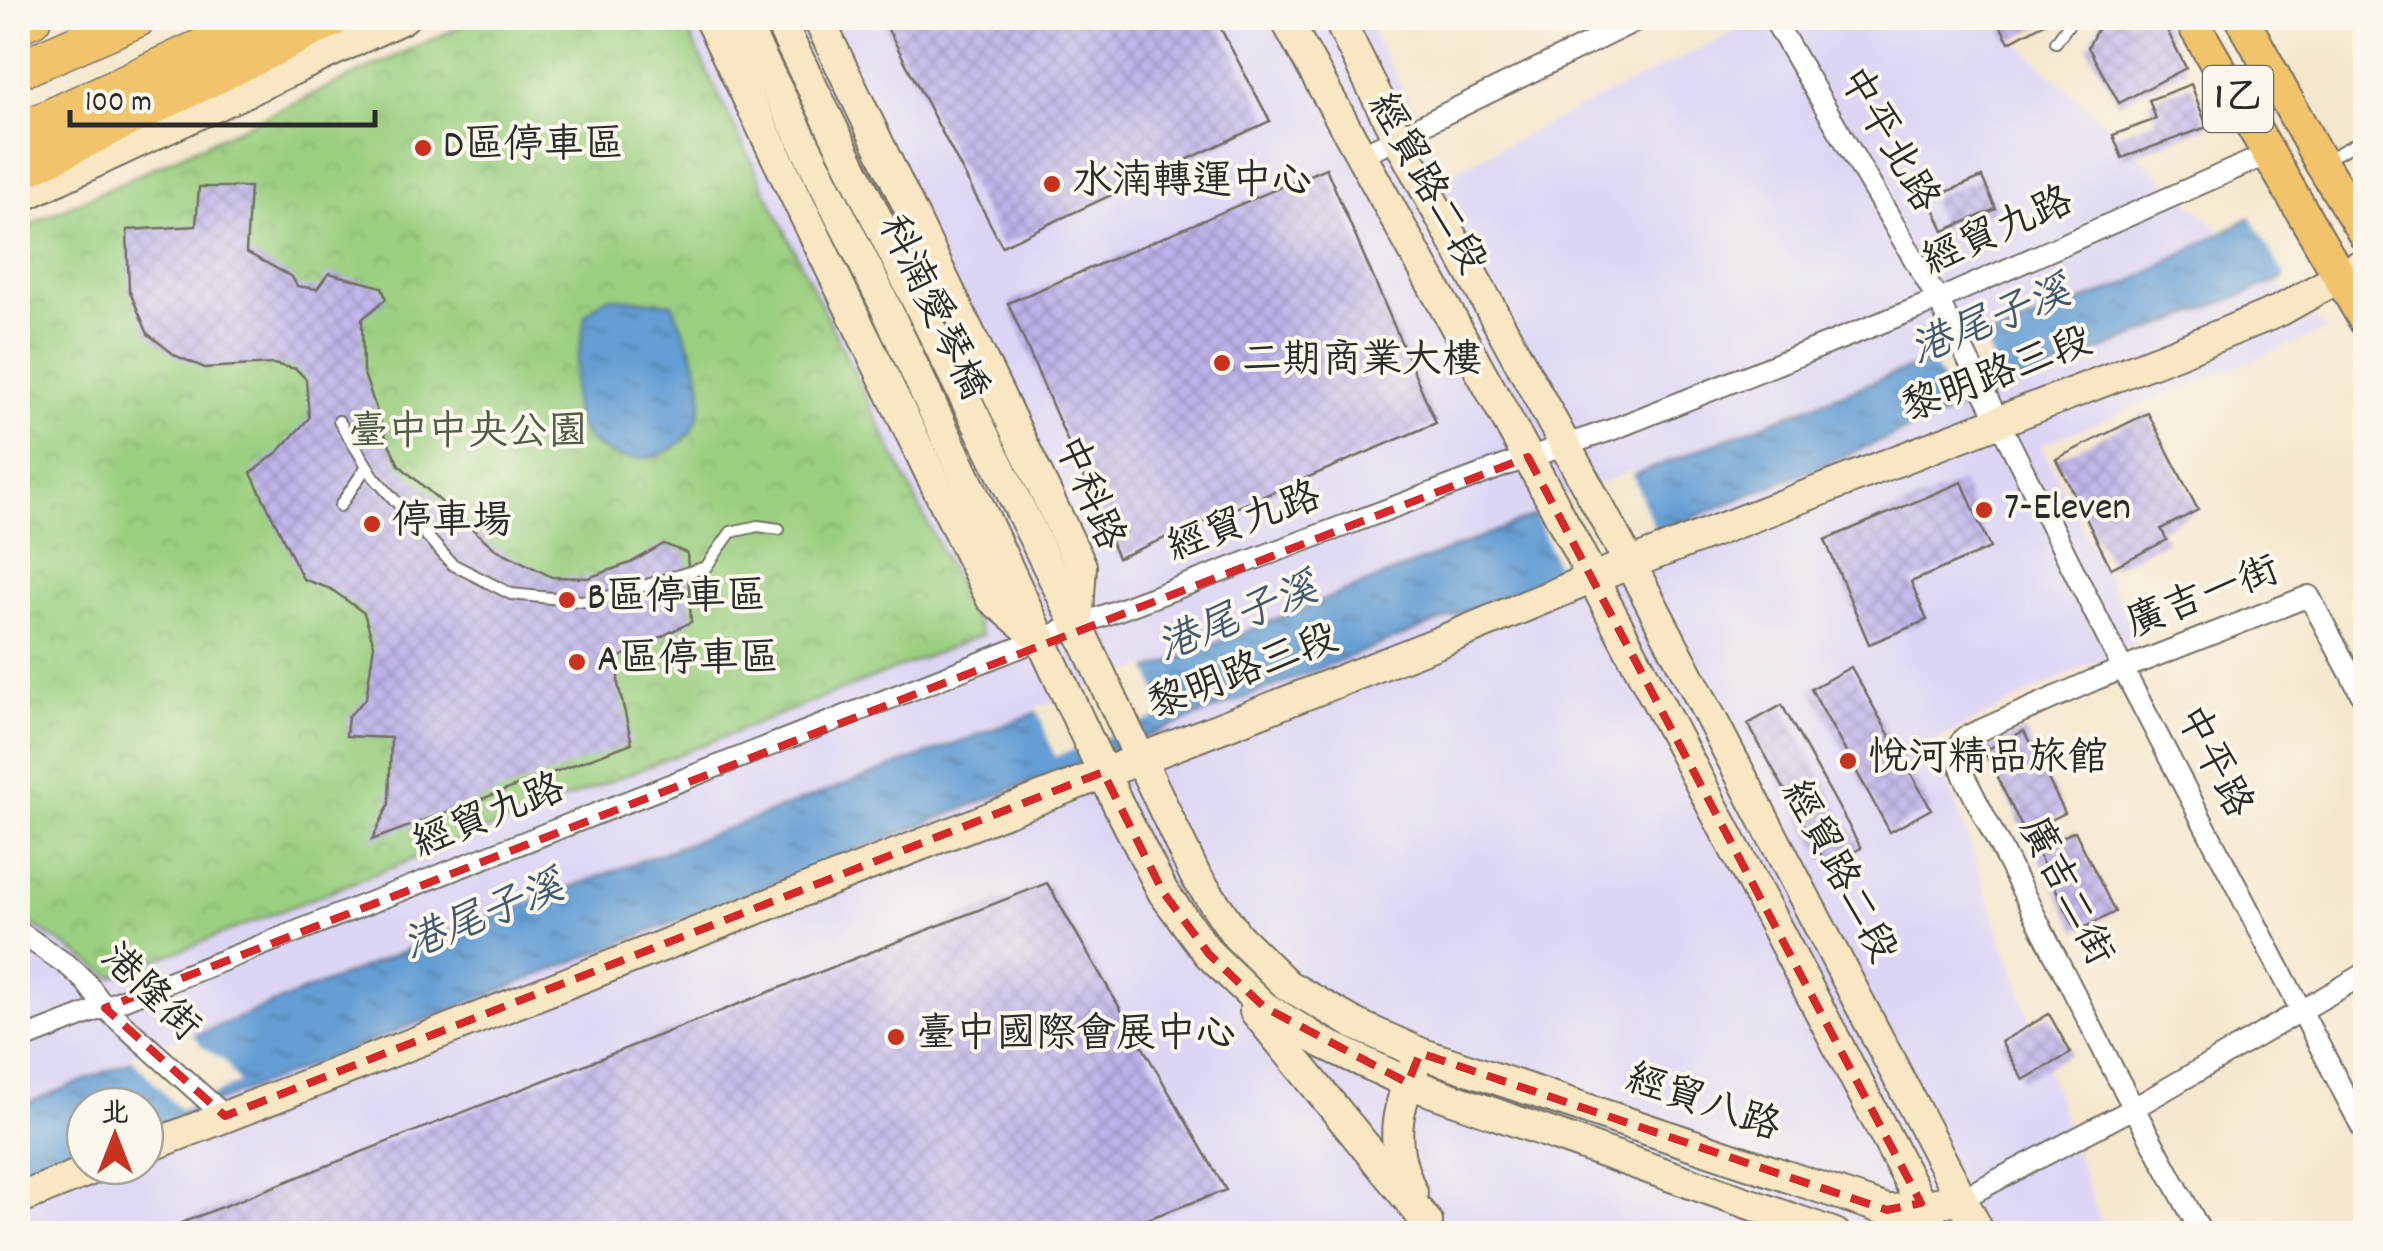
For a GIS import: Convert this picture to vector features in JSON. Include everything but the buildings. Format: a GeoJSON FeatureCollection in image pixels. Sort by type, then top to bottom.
{"type":"FeatureCollection","features":[{"type":"Feature","properties":{"kind":"highway"},"geometry":{"type":"LineString","coordinates":[[18,24],[32,18]]}},
{"type":"Feature","properties":{"kind":"highway"},"geometry":{"type":"LineString","coordinates":[[18,70],[137,18]]}},
{"type":"Feature","properties":{"kind":"highway"},"geometry":{"type":"LineString","coordinates":[[18,133],[267,18]]}},
{"type":"Feature","properties":{"kind":"highway"},"geometry":{"type":"LineString","coordinates":[[18,171],[332,18]]}},
{"type":"Feature","properties":{"kind":"main road","name":"1乙"},"geometry":{"type":"LineString","coordinates":[[2190,18],[2278,166],[2353,270],[2366,322]]}},
{"type":"Feature","properties":{"kind":"main road","name":"1乙"},"geometry":{"type":"LineString","coordinates":[[2242,18],[2321,163],[2366,236]]}},
{"type":"Feature","properties":{"kind":"street"},"geometry":{"type":"LineString","coordinates":[[18,198],[403,18]]}},
{"type":"Feature","properties":{"kind":"street"},"geometry":{"type":"LineString","coordinates":[[710,18],[990,598],[1045,649],[1162,892],[1433,1228]]}},
{"type":"Feature","properties":{"kind":"street","name":"科湳愛琴橋"},"geometry":{"type":"LineString","coordinates":[[741,18],[895,328],[1045,649]]}},
{"type":"Feature","properties":{"kind":"street","name":"科湳愛琴橋"},"geometry":{"type":"LineString","coordinates":[[778,18],[1082,637]]}},
{"type":"Feature","properties":{"kind":"street","name":"中科路"},"geometry":{"type":"LineString","coordinates":[[818,18],[1081,566],[1082,637],[1195,875],[1237,936],[1287,985],[1357,1025],[1420,1053]]}},
{"type":"Feature","properties":{"kind":"street","name":"經貿路二段"},"geometry":{"type":"LineString","coordinates":[[1285,18],[1550,497],[1929,1225]]}},
{"type":"Feature","properties":{"kind":"street","name":"經貿路二段"},"geometry":{"type":"LineString","coordinates":[[1338,18],[1396,135],[1626,557],[1980,1234]]}},
{"type":"Feature","properties":{"kind":"street"},"geometry":{"type":"LineString","coordinates":[[1361,155],[1641,18]]}},
{"type":"Feature","properties":{"kind":"street","name":"中平北路"},"geometry":{"type":"LineString","coordinates":[[1774,18],[1948,320]]}},
{"type":"Feature","properties":{"kind":"street","name":"經貿九路"},"geometry":{"type":"LineString","coordinates":[[18,1041],[112,1014],[1082,637],[1528,457],[1612,430],[2278,166]]}},
{"type":"Feature","properties":{"kind":"street","name":"黎明路三段"},"geometry":{"type":"LineString","coordinates":[[165,1138],[220,1112],[1437,643],[1626,557],[1995,411],[2280,310],[2353,270]]}},
{"type":"Feature","properties":{"kind":"street","name":"中平路"},"geometry":{"type":"LineString","coordinates":[[1948,320],[2123,669],[2366,1136]]}},
{"type":"Feature","properties":{"kind":"street","name":"廣吉一街"},"geometry":{"type":"LineString","coordinates":[[2123,669],[2310,596],[2366,703]]}},
{"type":"Feature","properties":{"kind":"street","name":"廣吉二街"},"geometry":{"type":"LineString","coordinates":[[2123,669],[1966,736],[1955,750],[1964,776],[2202,1234]]}},
{"type":"Feature","properties":{"kind":"street","name":"港隆街"},"geometry":{"type":"LineString","coordinates":[[18,930],[70,967],[112,1014],[220,1112]]}},
{"type":"Feature","properties":{"kind":"street"},"geometry":{"type":"LineString","coordinates":[[1209,954],[1264,1007],[1324,1043],[1408,1083]]}},
{"type":"Feature","properties":{"kind":"street","name":"經貿八路"},"geometry":{"type":"LineString","coordinates":[[1420,1053],[1887,1210],[1905,1210],[1929,1225],[1961,1199],[2134,1108],[2366,973]]}},
{"type":"Feature","properties":{"kind":"street"},"geometry":{"type":"LineString","coordinates":[[1420,1053],[1398,1112],[1397,1148],[1403,1172],[1433,1228]]}},
{"type":"Feature","properties":{"kind":"street","name":"經貿八路"},"geometry":{"type":"LineString","coordinates":[[1408,1083],[1834,1234]]}},
{"type":"Feature","properties":{"kind":"street"},"geometry":{"type":"LineString","coordinates":[[18,1199],[65,1180]]}},
{"type":"Feature","properties":{"kind":"lane"},"geometry":{"type":"LineString","coordinates":[[2056,42],[2073,18]]}},
{"type":"Feature","properties":{"kind":"lane"},"geometry":{"type":"LineString","coordinates":[[2321,163],[2366,138]]}},
{"type":"Feature","properties":{"kind":"lane"},"geometry":{"type":"LineString","coordinates":[[340,421],[366,466],[452,564],[512,594],[592,602],[706,566],[731,532],[758,526],[779,529]]}},
{"type":"Feature","properties":{"kind":"lane"},"geometry":{"type":"LineString","coordinates":[[340,506],[366,466]]}},
{"type":"Feature","properties":{"kind":"highlighted area"},"geometry":{"type":"Polygon","coordinates":[[[1528,457],[1921,1203],[1887,1210],[1420,1053],[1408,1083],[1264,1007],[1209,954],[1163,892],[1103,772],[225,1116],[105,1008],[1528,457]]]}},
{"type":"Feature","properties":{"kind":"shaded area"},"geometry":{"type":"Polygon","coordinates":[[[502,18],[1364,18],[1449,173],[1762,18],[1991,18],[2327,330],[2041,445],[2138,640],[1934,741],[2104,1233],[18,1234],[18,244],[502,18]]]}},
{"type":"Feature","properties":{"kind":"green space","name":"臺中中央公園"},"geometry":{"type":"Polygon","coordinates":[[[479,18],[671,18],[688,32],[982,635],[113,977],[18,915],[18,230],[479,18]]]}},
{"type":"Feature","properties":{"kind":"water"},"geometry":{"type":"Polygon","coordinates":[[[2362,168],[2365,225],[2279,281],[1453,616],[165,1122],[165,1086],[70,1086],[448,933],[1130,678],[1710,445],[2129,283],[2243,221],[2362,168]]]}},
{"type":"Feature","properties":{"kind":"water"},"geometry":{"type":"Polygon","coordinates":[[[607,297],[672,303],[699,374],[700,411],[690,433],[673,448],[652,457],[629,458],[608,453],[589,440],[577,420],[573,395],[585,315],[607,297]]]}},
{"type":"Feature","properties":{"kind":"water"},"geometry":{"type":"Polygon","coordinates":[[[65,1088],[65,1162],[18,1181],[18,1107],[65,1088]]]}},
{"type":"Feature","properties":{"kind":"pier"},"geometry":{"type":"Polygon","coordinates":[[[2364,161],[2366,231],[2287,280],[2249,213],[2364,161]]]}},
{"type":"Feature","properties":{"kind":"pier"},"geometry":{"type":"Polygon","coordinates":[[[1980,335],[2006,385],[1957,410],[1929,355],[1980,335]]]}},
{"type":"Feature","properties":{"kind":"pier"},"geometry":{"type":"Polygon","coordinates":[[[1631,471],[1657,535],[1560,574],[1534,510],[1631,471]]]}},
{"type":"Feature","properties":{"kind":"pier"},"geometry":{"type":"Polygon","coordinates":[[[1147,666],[1166,714],[1055,757],[1036,708],[1147,666]]]}},
{"type":"Feature","properties":{"kind":"pier"},"geometry":{"type":"Polygon","coordinates":[[[191,1032],[203,1047],[225,1061],[239,1083],[180,1110],[165,1094],[165,1086],[157,1086],[130,1057],[191,1032]]]}},
{"type":"Feature","properties":{"kind":"place","name":"D區停車區"},"geometry":{"type":"Point","coordinates":[423,148]}},
{"type":"Feature","properties":{"kind":"place","name":"水湳轉運中心"},"geometry":{"type":"Point","coordinates":[1052,184]}},
{"type":"Feature","properties":{"kind":"place","name":"二期商業大樓"},"geometry":{"type":"Point","coordinates":[1222,363]}},
{"type":"Feature","properties":{"kind":"place","name":"7-Eleven"},"geometry":{"type":"Point","coordinates":[1984,510]}},
{"type":"Feature","properties":{"kind":"place","name":"停車場"},"geometry":{"type":"Point","coordinates":[372,524]}},
{"type":"Feature","properties":{"kind":"place","name":"B區停車區"},"geometry":{"type":"Point","coordinates":[567,600]}},
{"type":"Feature","properties":{"kind":"place","name":"A區停車區"},"geometry":{"type":"Point","coordinates":[577,662]}},
{"type":"Feature","properties":{"kind":"place","name":"悅河精品旅館"},"geometry":{"type":"Point","coordinates":[1848,761]}},
{"type":"Feature","properties":{"kind":"place","name":"臺中國際會展中心"},"geometry":{"type":"Point","coordinates":[896,1037]}},
{"type":"Feature","properties":{"kind":"water label","name":"港尾子溪"},"geometry":{"type":"Point","coordinates":[1992,324]}},
{"type":"Feature","properties":{"kind":"water label","name":"港尾子溪"},"geometry":{"type":"Point","coordinates":[1239,621]}},
{"type":"Feature","properties":{"kind":"water label","name":"港尾子溪"},"geometry":{"type":"Point","coordinates":[485,919]}}]}
